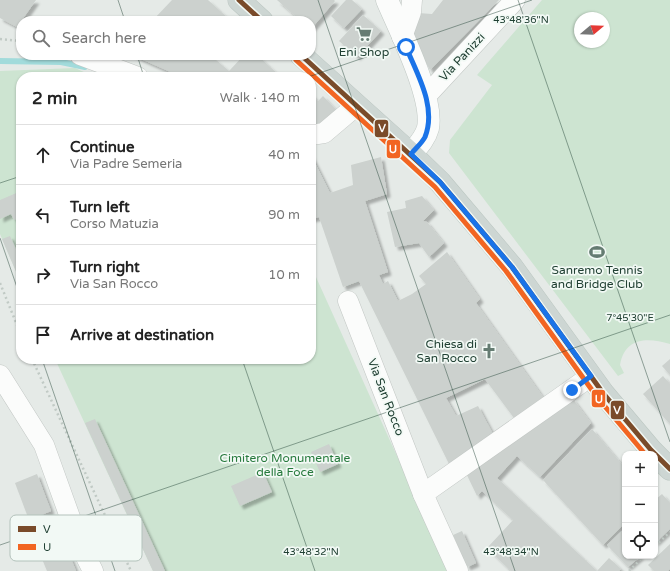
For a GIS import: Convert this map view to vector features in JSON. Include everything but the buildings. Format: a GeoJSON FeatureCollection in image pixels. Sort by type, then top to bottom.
{"type":"FeatureCollection","features":[{"type":"Feature","properties":{"kind":"main road"},"geometry":{"type":"LineString","coordinates":[[239,0],[257,16]]}},
{"type":"Feature","properties":{"kind":"main road"},"geometry":{"type":"LineString","coordinates":[[387,0],[426,96],[429,118],[428,128],[424,138],[411,154]]}},
{"type":"Feature","properties":{"kind":"main road"},"geometry":{"type":"LineString","coordinates":[[306,60],[440,182],[512,267],[591,376],[651,450],[670,469]]}},
{"type":"Feature","properties":{"kind":"street"},"geometry":{"type":"LineString","coordinates":[[402,37],[410,12],[412,0]]}},
{"type":"Feature","properties":{"kind":"street","name":"Via Panizzi"},"geometry":{"type":"LineString","coordinates":[[426,96],[515,0]]}},
{"type":"Feature","properties":{"kind":"street"},"geometry":{"type":"LineString","coordinates":[[93,60],[125,72]]}},
{"type":"Feature","properties":{"kind":"street"},"geometry":{"type":"LineString","coordinates":[[316,134],[324,133],[356,105]]}},
{"type":"Feature","properties":{"kind":"street","name":"Via San Rocco"},"geometry":{"type":"LineString","coordinates":[[348,301],[424,494],[458,571]]}},
{"type":"Feature","properties":{"kind":"street"},"geometry":{"type":"LineString","coordinates":[[0,375],[44,445],[69,515]]}},
{"type":"Feature","properties":{"kind":"street"},"geometry":{"type":"LineString","coordinates":[[424,494],[591,376]]}},
{"type":"Feature","properties":{"kind":"street"},"geometry":{"type":"LineString","coordinates":[[88,561],[93,571]]}},
{"type":"Feature","properties":{"kind":"path"},"geometry":{"type":"LineString","coordinates":[[0,39],[16,41]]}},
{"type":"Feature","properties":{"kind":"path"},"geometry":{"type":"LineString","coordinates":[[0,283],[16,323]]}},
{"type":"Feature","properties":{"kind":"path"},"geometry":{"type":"LineString","coordinates":[[34,364],[105,515]]}},
{"type":"Feature","properties":{"kind":"path"},"geometry":{"type":"LineString","coordinates":[[658,543],[670,532]]}},
{"type":"Feature","properties":{"kind":"path"},"geometry":{"type":"LineString","coordinates":[[629,571],[641,559]]}},
{"type":"Feature","properties":{"kind":"path"},"geometry":{"type":"LineString","coordinates":[[126,561],[131,571]]}},
{"type":"Feature","properties":{"kind":"green space","name":"Sanremo Tennis and Bridge Club"},"geometry":{"type":"Polygon","coordinates":[[[542,0],[670,0],[670,344],[645,340],[632,345],[627,349],[620,365],[624,373],[618,376],[449,153],[450,140],[492,85],[477,75],[542,0]]]}},
{"type":"Feature","properties":{"kind":"green space"},"geometry":{"type":"Polygon","coordinates":[[[75,68],[84,72],[16,72],[16,271],[0,234],[0,71],[75,68]]]}},
{"type":"Feature","properties":{"kind":"green space","name":"Cimitero Monumentale della Foce"},"geometry":{"type":"Polygon","coordinates":[[[316,277],[449,571],[153,571],[142,547],[142,515],[127,515],[57,364],[316,364],[316,277]]]}},
{"type":"Feature","properties":{"kind":"waterway"},"geometry":{"type":"LineString","coordinates":[[0,61],[61,62],[85,67]]}},
{"type":"Feature","properties":{"kind":"transit line","name":"V"},"geometry":{"type":"LineString","coordinates":[[239,0],[257,16]]}},
{"type":"Feature","properties":{"kind":"transit line","name":"U"},"geometry":{"type":"LineString","coordinates":[[296,60],[309,72]]}},
{"type":"Feature","properties":{"kind":"transit line","name":"V"},"geometry":{"type":"LineString","coordinates":[[306,60],[440,182],[512,267],[603,393],[651,450],[670,469]]}},
{"type":"Feature","properties":{"kind":"transit line","name":"U"},"geometry":{"type":"LineString","coordinates":[[316,78],[435,187],[506,271],[597,397],[642,451]]}},
{"type":"Feature","properties":{"kind":"place","name":"Eni Shop"},"geometry":{"type":"Point","coordinates":[364,34]}},
{"type":"Feature","properties":{"kind":"place","name":"Sanremo Tennis and Bridge Club"},"geometry":{"type":"Point","coordinates":[597,252]}},
{"type":"Feature","properties":{"kind":"place","name":"Chiesa di San Rocco"},"geometry":{"type":"Point","coordinates":[489,351]}},
{"type":"Feature","properties":{"kind":"route"},"geometry":{"type":"LineString","coordinates":[[406,47],[426,96],[429,118],[428,128],[424,138],[411,154],[440,182],[512,267],[591,376],[572,390]]}}]}
